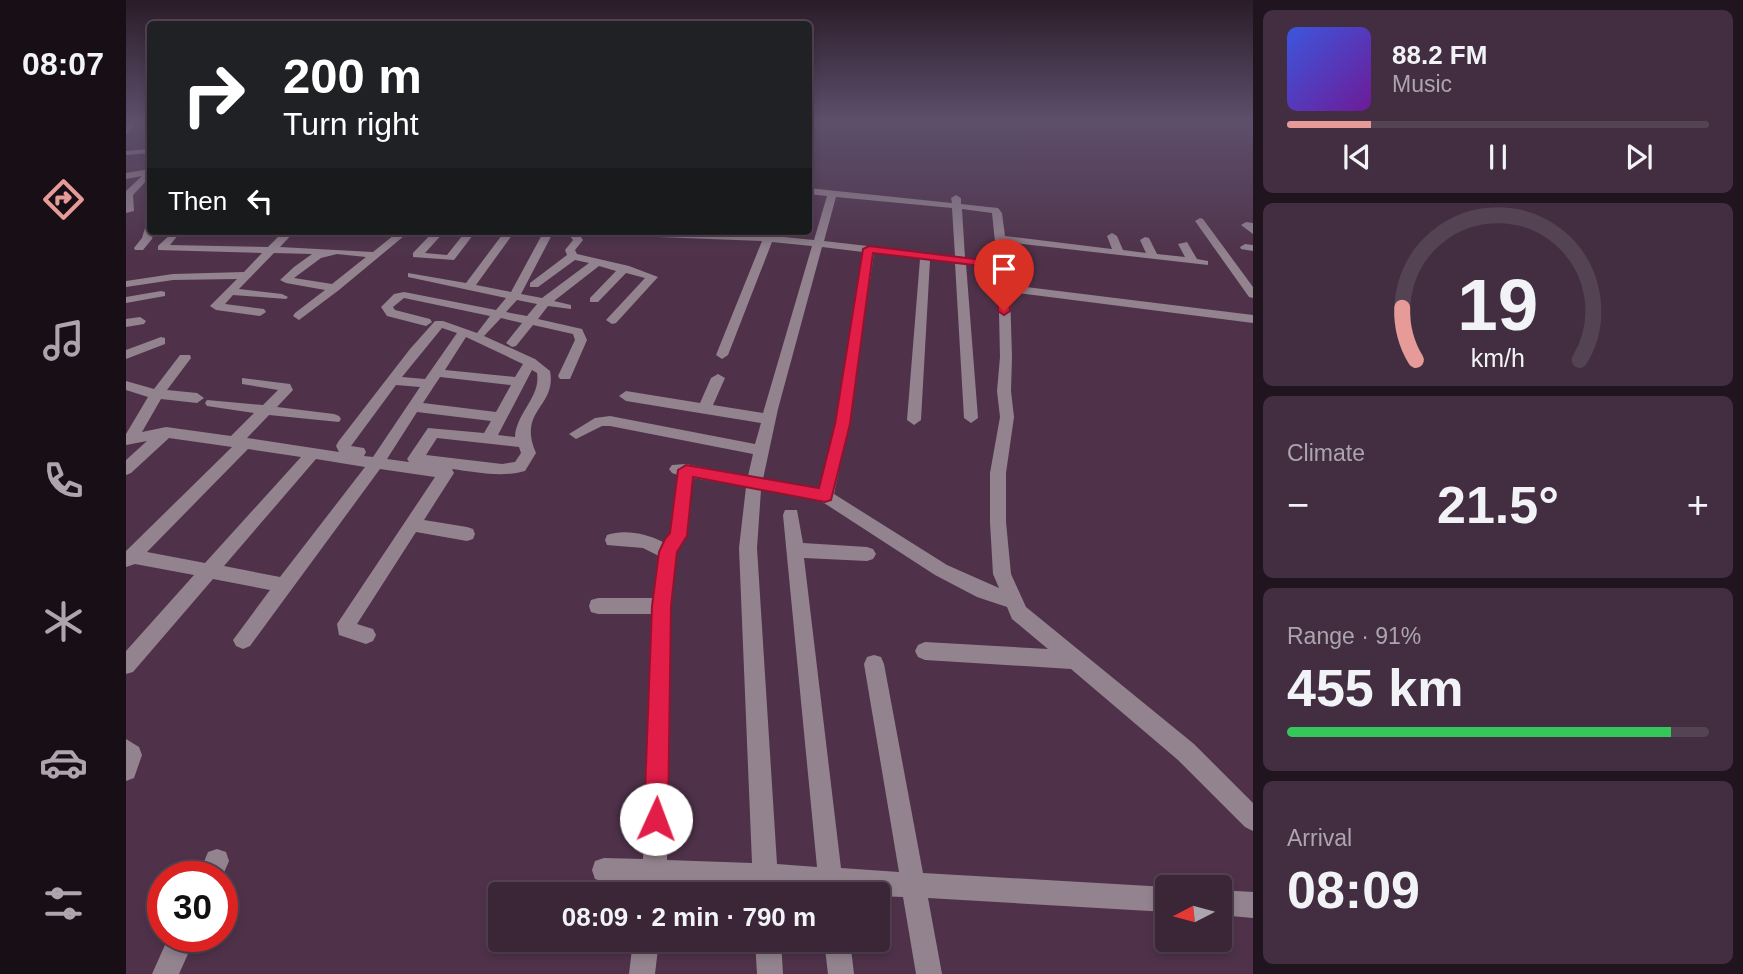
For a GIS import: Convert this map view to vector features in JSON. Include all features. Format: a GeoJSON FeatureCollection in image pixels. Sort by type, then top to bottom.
{"type":"FeatureCollection","features":[{"type":"Feature","properties":{"kind":"street"},"geometry":{"type":"LineString","coordinates":[[126,176],[147,173]]}},
{"type":"Feature","properties":{"kind":"street"},"geometry":{"type":"LineString","coordinates":[[129,211],[128,194],[147,176]]}},
{"type":"Feature","properties":{"kind":"street"},"geometry":{"type":"LineString","coordinates":[[812,192],[957,201],[998,213],[1003,265],[1006,357],[1004,391],[1007,417],[998,473],[1002,574],[1019,613],[1186,752],[1253,819]]}},
{"type":"Feature","properties":{"kind":"street"},"geometry":{"type":"LineString","coordinates":[[766,882],[748,512],[769,419],[832,194]]}},
{"type":"Feature","properties":{"kind":"street"},"geometry":{"type":"LineString","coordinates":[[957,201],[971,418]]}},
{"type":"Feature","properties":{"kind":"street"},"geometry":{"type":"LineString","coordinates":[[1200,221],[1253,295]]}},
{"type":"Feature","properties":{"kind":"street"},"geometry":{"type":"LineString","coordinates":[[138,248],[148,235]]}},
{"type":"Feature","properties":{"kind":"street"},"geometry":{"type":"LineString","coordinates":[[173,235],[162,248],[337,249],[375,255]]}},
{"type":"Feature","properties":{"kind":"street"},"geometry":{"type":"LineString","coordinates":[[260,312],[216,307],[286,235]]}},
{"type":"Feature","properties":{"kind":"street"},"geometry":{"type":"LineString","coordinates":[[299,316],[400,235]]}},
{"type":"Feature","properties":{"kind":"street"},"geometry":{"type":"LineString","coordinates":[[436,235],[417,255],[443,260],[450,258],[468,235]]}},
{"type":"Feature","properties":{"kind":"street"},"geometry":{"type":"LineString","coordinates":[[469,287],[507,235]]}},
{"type":"Feature","properties":{"kind":"street"},"geometry":{"type":"LineString","coordinates":[[483,332],[515,295],[547,235]]}},
{"type":"Feature","properties":{"kind":"street"},"geometry":{"type":"LineString","coordinates":[[575,235],[578,240],[570,250],[573,256],[652,277],[611,320]]}},
{"type":"Feature","properties":{"kind":"street"},"geometry":{"type":"LineString","coordinates":[[722,355],[769,235],[818,244],[1003,265]]}},
{"type":"Feature","properties":{"kind":"street"},"geometry":{"type":"LineString","coordinates":[[1112,236],[1119,253]]}},
{"type":"Feature","properties":{"kind":"street"},"geometry":{"type":"LineString","coordinates":[[1238,236],[1253,237]]}},
{"type":"Feature","properties":{"kind":"street"},"geometry":{"type":"LineString","coordinates":[[1000,238],[1199,262],[1183,244]]}},
{"type":"Feature","properties":{"kind":"street"},"geometry":{"type":"LineString","coordinates":[[1145,240],[1153,257]]}},
{"type":"Feature","properties":{"kind":"street"},"geometry":{"type":"LineString","coordinates":[[825,496],[842,424],[869,249]]}},
{"type":"Feature","properties":{"kind":"street"},"geometry":{"type":"LineString","coordinates":[[323,251],[286,280],[335,288]]}},
{"type":"Feature","properties":{"kind":"street"},"geometry":{"type":"LineString","coordinates":[[534,285],[573,256]]}},
{"type":"Feature","properties":{"kind":"street"},"geometry":{"type":"LineString","coordinates":[[914,420],[925,256]]}},
{"type":"Feature","properties":{"kind":"street"},"geometry":{"type":"LineString","coordinates":[[512,344],[546,301],[595,264]]}},
{"type":"Feature","properties":{"kind":"street"},"geometry":{"type":"LineString","coordinates":[[594,300],[625,268]]}},
{"type":"Feature","properties":{"kind":"street"},"geometry":{"type":"LineString","coordinates":[[126,284],[173,277],[245,275]]}},
{"type":"Feature","properties":{"kind":"street"},"geometry":{"type":"LineString","coordinates":[[412,275],[567,307]]}},
{"type":"Feature","properties":{"kind":"street"},"geometry":{"type":"LineString","coordinates":[[1003,288],[1253,319]]}},
{"type":"Feature","properties":{"kind":"street"},"geometry":{"type":"LineString","coordinates":[[229,291],[282,297]]}},
{"type":"Feature","properties":{"kind":"street"},"geometry":{"type":"LineString","coordinates":[[126,300],[161,294]]}},
{"type":"Feature","properties":{"kind":"street"},"geometry":{"type":"LineString","coordinates":[[426,322],[391,313],[387,307],[398,296],[404,295],[571,329],[581,336],[565,376]]}},
{"type":"Feature","properties":{"kind":"street"},"geometry":{"type":"LineString","coordinates":[[126,323],[140,321]]}},
{"type":"Feature","properties":{"kind":"street"},"geometry":{"type":"LineString","coordinates":[[479,478],[343,449],[414,352],[439,324],[464,331],[530,362],[543,371],[545,383],[524,427],[522,436],[526,443],[529,453],[520,467],[512,469],[415,459],[433,432],[526,443]]}},
{"type":"Feature","properties":{"kind":"street"},"geometry":{"type":"LineString","coordinates":[[243,640],[380,459],[464,331]]}},
{"type":"Feature","properties":{"kind":"street"},"geometry":{"type":"LineString","coordinates":[[126,355],[161,341]]}},
{"type":"Feature","properties":{"kind":"street"},"geometry":{"type":"LineString","coordinates":[[129,439],[157,394],[185,358]]}},
{"type":"Feature","properties":{"kind":"street"},"geometry":{"type":"LineString","coordinates":[[488,439],[530,362]]}},
{"type":"Feature","properties":{"kind":"street"},"geometry":{"type":"LineString","coordinates":[[705,409],[718,378]]}},
{"type":"Feature","properties":{"kind":"street"},"geometry":{"type":"LineString","coordinates":[[394,380],[519,382]]}},
{"type":"Feature","properties":{"kind":"street"},"geometry":{"type":"LineString","coordinates":[[129,559],[240,442],[265,410],[282,394],[285,387],[247,381]]}},
{"type":"Feature","properties":{"kind":"street"},"geometry":{"type":"LineString","coordinates":[[126,385],[157,394],[197,398]]}},
{"type":"Feature","properties":{"kind":"street"},"geometry":{"type":"LineString","coordinates":[[626,396],[769,419]]}},
{"type":"Feature","properties":{"kind":"street"},"geometry":{"type":"LineString","coordinates":[[212,403],[334,419]]}},
{"type":"Feature","properties":{"kind":"street"},"geometry":{"type":"LineString","coordinates":[[415,407],[500,418]]}},
{"type":"Feature","properties":{"kind":"street"},"geometry":{"type":"LineString","coordinates":[[126,416],[143,419]]}},
{"type":"Feature","properties":{"kind":"street"},"geometry":{"type":"LineString","coordinates":[[576,433],[600,421],[610,421],[761,450]]}},
{"type":"Feature","properties":{"kind":"street"},"geometry":{"type":"LineString","coordinates":[[129,439],[166,432],[313,453],[380,459]]}},
{"type":"Feature","properties":{"kind":"street"},"geometry":{"type":"LineString","coordinates":[[126,468],[166,432]]}},
{"type":"Feature","properties":{"kind":"street"},"geometry":{"type":"LineString","coordinates":[[126,665],[313,453]]}},
{"type":"Feature","properties":{"kind":"street"},"geometry":{"type":"LineString","coordinates":[[653,882],[662,606],[668,552],[678,536],[682,470],[825,496],[942,570],[983,591],[1014,601]]}},
{"type":"Feature","properties":{"kind":"street"},"geometry":{"type":"LineString","coordinates":[[366,635],[346,629],[346,624],[446,473]]}},
{"type":"Feature","properties":{"kind":"street"},"geometry":{"type":"LineString","coordinates":[[791,515],[830,882]]}},
{"type":"Feature","properties":{"kind":"street"},"geometry":{"type":"LineString","coordinates":[[413,525],[467,534]]}},
{"type":"Feature","properties":{"kind":"street"},"geometry":{"type":"LineString","coordinates":[[613,541],[645,541],[668,552]]}},
{"type":"Feature","properties":{"kind":"street"},"geometry":{"type":"LineString","coordinates":[[795,550],[867,554]]}},
{"type":"Feature","properties":{"kind":"street"},"geometry":{"type":"LineString","coordinates":[[129,559],[284,585]]}},
{"type":"Feature","properties":{"kind":"street"},"geometry":{"type":"LineString","coordinates":[[598,606],[662,606]]}},
{"type":"Feature","properties":{"kind":"street"},"geometry":{"type":"LineString","coordinates":[[925,651],[1076,660]]}},
{"type":"Feature","properties":{"kind":"street"},"geometry":{"type":"LineString","coordinates":[[874,664],[929,974]]}},
{"type":"Feature","properties":{"kind":"street"},"geometry":{"type":"LineString","coordinates":[[126,750],[131,755],[126,770]]}},
{"type":"Feature","properties":{"kind":"street"},"geometry":{"type":"LineString","coordinates":[[604,870],[649,882]]}},
{"type":"Feature","properties":{"kind":"street"},"geometry":{"type":"LineString","coordinates":[[890,885],[1155,899]]}},
{"type":"Feature","properties":{"kind":"street"},"geometry":{"type":"LineString","coordinates":[[1232,904],[1253,905]]}},
{"type":"Feature","properties":{"kind":"street"},"geometry":{"type":"LineString","coordinates":[[165,974],[175,952]]}},
{"type":"Feature","properties":{"kind":"street"},"geometry":{"type":"LineString","coordinates":[[642,974],[645,952]]}},
{"type":"Feature","properties":{"kind":"street"},"geometry":{"type":"LineString","coordinates":[[769,952],[770,974]]}},
{"type":"Feature","properties":{"kind":"street"},"geometry":{"type":"LineString","coordinates":[[838,952],[841,974]]}},
{"type":"Feature","properties":{"kind":"route"},"geometry":{"type":"LineString","coordinates":[[656,819],[662,606],[668,552],[678,536],[686,470],[825,496],[842,424],[869,249],[1003,265],[1004,311]]}}]}
